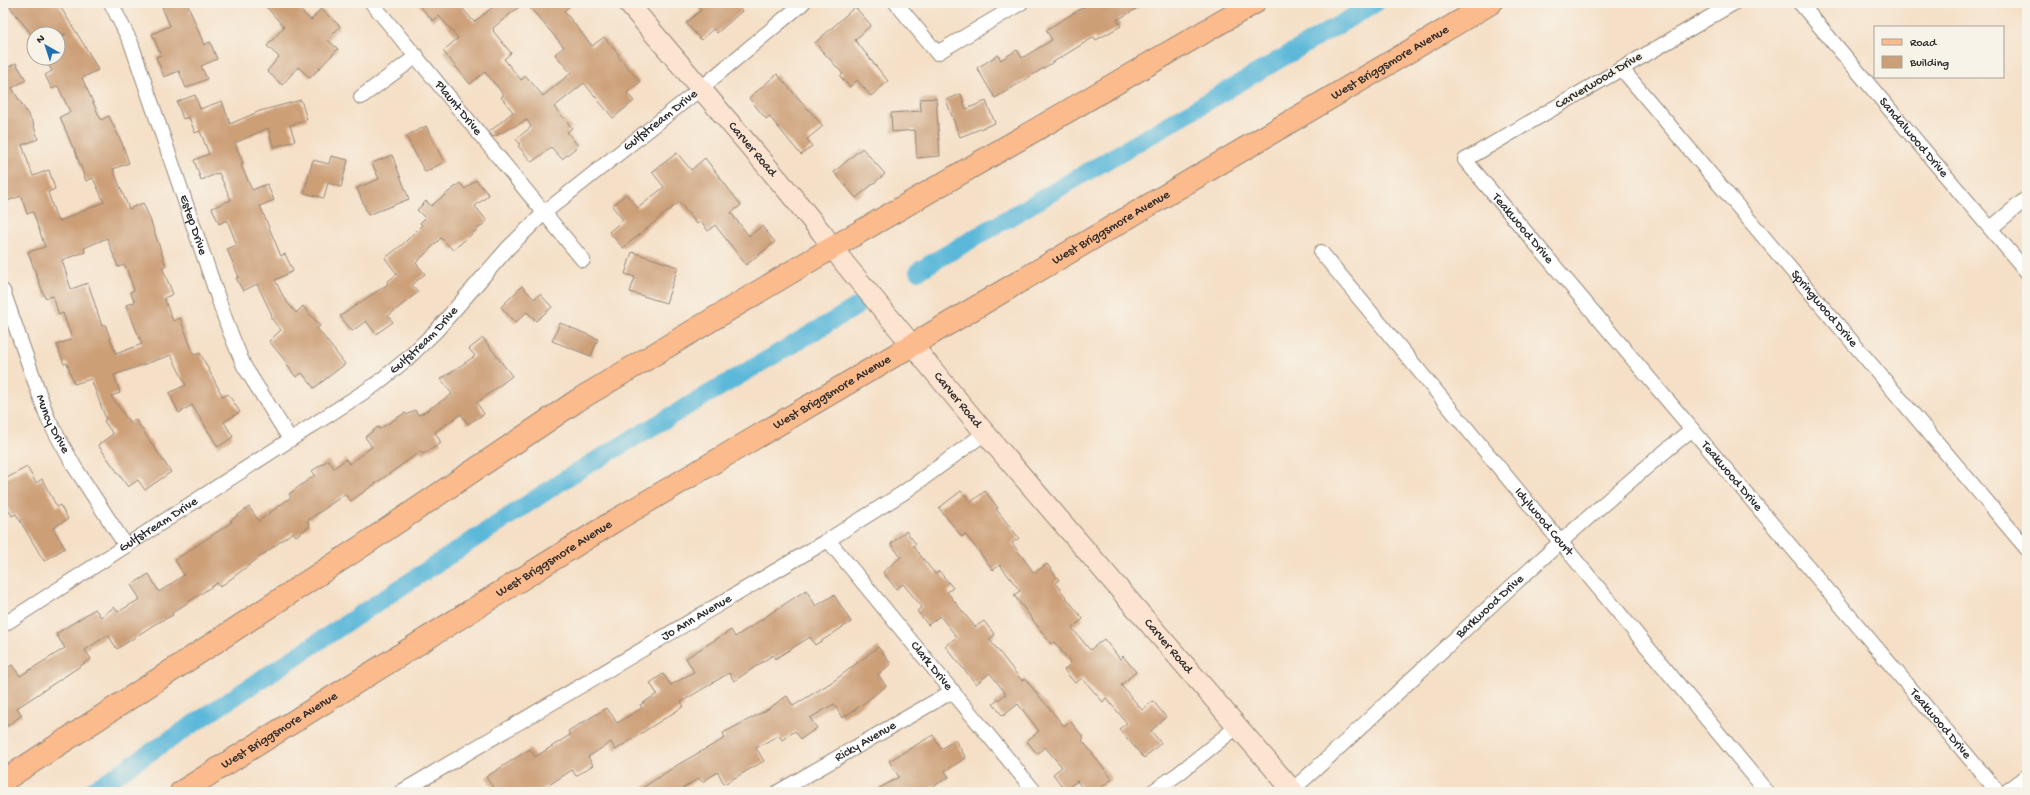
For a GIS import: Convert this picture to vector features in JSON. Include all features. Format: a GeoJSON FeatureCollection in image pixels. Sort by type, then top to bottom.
{"type":"FeatureCollection","features":[{"type":"Feature","properties":{"kind":"main road"},"geometry":{"type":"LineString","coordinates":[[3,781],[352,553],[578,400],[833,248],[1254,3]]}},
{"type":"Feature","properties":{"kind":"main road","name":"West Briggsmore Avenue"},"geometry":{"type":"LineString","coordinates":[[181,792],[616,520],[913,346],[1491,3]]}},
{"type":"Feature","properties":{"kind":"street","name":"Estep Drive"},"geometry":{"type":"LineString","coordinates":[[111,3],[131,43],[228,327],[244,366],[290,439]]}},
{"type":"Feature","properties":{"kind":"street","name":"Plaunt Drive"},"geometry":{"type":"LineString","coordinates":[[372,3],[583,260]]}},
{"type":"Feature","properties":{"kind":"street","name":"Carver Road"},"geometry":{"type":"LineString","coordinates":[[628,3],[787,190],[985,433],[1293,791]]}},
{"type":"Feature","properties":{"kind":"street","name":"Gulfstream Drive"},"geometry":{"type":"LineString","coordinates":[[3,625],[375,385],[407,359],[436,331],[508,248],[545,212],[700,89],[803,3]]}},
{"type":"Feature","properties":{"kind":"street"},"geometry":{"type":"LineString","coordinates":[[896,3],[938,53],[1021,3]]}},
{"type":"Feature","properties":{"kind":"street","name":"Carverwood Drive"},"geometry":{"type":"LineString","coordinates":[[1465,160],[1734,3]]}},
{"type":"Feature","properties":{"kind":"street","name":"Sandalwood Drive"},"geometry":{"type":"LineString","coordinates":[[1800,3],[2027,272]]}},
{"type":"Feature","properties":{"kind":"street"},"geometry":{"type":"LineString","coordinates":[[361,97],[417,56]]}},
{"type":"Feature","properties":{"kind":"street","name":"Springwood Drive"},"geometry":{"type":"LineString","coordinates":[[1621,68],[2027,549]]}},
{"type":"Feature","properties":{"kind":"street","name":"Teakwood Drive"},"geometry":{"type":"LineString","coordinates":[[1465,160],[1998,792]]}},
{"type":"Feature","properties":{"kind":"street"},"geometry":{"type":"LineString","coordinates":[[1991,228],[2027,198]]}},
{"type":"Feature","properties":{"kind":"street","name":"Idylwood Court"},"geometry":{"type":"LineString","coordinates":[[1321,252],[1767,792]]}},
{"type":"Feature","properties":{"kind":"street","name":"Muncy Drive"},"geometry":{"type":"LineString","coordinates":[[3,291],[48,419],[74,466],[126,546]]}},
{"type":"Feature","properties":{"kind":"street","name":"Barkwood Drive"},"geometry":{"type":"LineString","coordinates":[[1293,791],[1356,733],[1445,647],[1560,542],[1623,486],[1692,429]]}},
{"type":"Feature","properties":{"kind":"street","name":"Jo Ann Avenue"},"geometry":{"type":"LineString","coordinates":[[401,792],[828,540],[903,493],[985,433]]}},
{"type":"Feature","properties":{"kind":"street","name":"Clark Drive"},"geometry":{"type":"LineString","coordinates":[[828,540],[1035,792]]}},
{"type":"Feature","properties":{"kind":"street","name":"Ricky Avenue"},"geometry":{"type":"LineString","coordinates":[[778,792],[953,691]]}},
{"type":"Feature","properties":{"kind":"street"},"geometry":{"type":"LineString","coordinates":[[1152,792],[1178,774],[1238,726]]}},
{"type":"Feature","properties":{"kind":"street"},"geometry":{"type":"LineString","coordinates":[[2006,792],[2027,776]]}},
{"type":"Feature","properties":{"kind":"building"},"geometry":{"type":"Polygon","coordinates":[[[7,3],[58,3],[89,53],[98,70],[82,78],[101,120],[109,116],[122,143],[129,163],[113,169],[129,209],[143,203],[150,219],[166,266],[162,267],[173,294],[164,298],[173,321],[180,318],[194,355],[200,353],[223,397],[228,394],[240,412],[224,422],[233,437],[218,447],[192,405],[179,413],[169,393],[186,385],[171,355],[114,375],[120,393],[111,396],[130,423],[135,419],[171,472],[145,490],[138,480],[128,487],[98,445],[113,434],[104,421],[106,419],[91,379],[74,384],[67,363],[64,364],[57,345],[72,339],[63,313],[59,315],[53,296],[45,298],[28,252],[45,247],[33,212],[27,214],[21,196],[7,201],[3,189],[3,70],[16,63],[26,80],[12,88],[33,123],[38,139],[22,145],[33,176],[49,170],[55,189],[48,192],[57,220],[60,221],[104,202],[93,178],[86,181],[74,148],[60,117],[70,112],[58,86],[52,89],[45,75],[52,71],[49,66],[66,66],[66,26],[26,26],[26,28],[7,3]],[[107,238],[84,248],[85,252],[62,260],[71,289],[88,283],[102,326],[105,324],[116,354],[142,344],[126,305],[135,302],[130,292],[134,290],[125,265],[118,267],[107,238]]]}},
{"type":"Feature","properties":{"kind":"building"},"geometry":{"type":"Polygon","coordinates":[[[172,3],[187,3],[204,45],[210,42],[217,59],[201,66],[207,79],[186,88],[179,71],[164,77],[156,57],[161,55],[152,34],[170,26],[162,7],[172,3]]]}},
{"type":"Feature","properties":{"kind":"building"},"geometry":{"type":"Polygon","coordinates":[[[263,3],[292,3],[311,20],[321,9],[340,26],[328,40],[338,49],[310,78],[298,67],[282,85],[267,71],[279,57],[267,46],[284,27],[263,3]]]}},
{"type":"Feature","properties":{"kind":"building"},"geometry":{"type":"Polygon","coordinates":[[[417,3],[458,3],[474,22],[498,3],[524,3],[493,28],[493,31],[511,53],[504,59],[521,80],[526,76],[543,96],[571,73],[555,54],[564,47],[526,3],[573,3],[564,11],[592,46],[604,37],[640,82],[627,93],[634,101],[613,118],[584,83],[554,107],[572,128],[567,132],[578,146],[562,159],[551,147],[532,162],[518,146],[520,144],[516,139],[531,127],[527,120],[493,137],[489,132],[513,112],[501,97],[504,95],[485,72],[470,84],[443,51],[458,38],[439,16],[433,21],[417,3]]]}},
{"type":"Feature","properties":{"kind":"building"},"geometry":{"type":"Polygon","coordinates":[[[696,3],[735,3],[742,11],[717,33],[713,29],[701,40],[686,23],[701,10],[696,3]]]}},
{"type":"Feature","properties":{"kind":"building"},"geometry":{"type":"Polygon","coordinates":[[[1090,3],[1146,3],[1117,20],[1121,26],[1096,40],[1094,37],[995,98],[977,68],[998,55],[1001,60],[1017,50],[1022,58],[1052,40],[1046,30],[1090,3]]]}},
{"type":"Feature","properties":{"kind":"building"},"geometry":{"type":"Polygon","coordinates":[[[855,7],[871,25],[855,40],[888,81],[871,96],[857,80],[850,87],[840,76],[843,74],[815,43],[855,7]]]}},
{"type":"Feature","properties":{"kind":"building"},"geometry":{"type":"Polygon","coordinates":[[[777,74],[823,126],[807,139],[812,146],[801,155],[769,116],[766,119],[749,98],[777,74]]]}},
{"type":"Feature","properties":{"kind":"building"},"geometry":{"type":"Polygon","coordinates":[[[961,94],[966,109],[986,101],[995,123],[960,137],[946,100],[961,94]]]}},
{"type":"Feature","properties":{"kind":"building"},"geometry":{"type":"Polygon","coordinates":[[[195,95],[200,109],[222,101],[230,124],[260,111],[301,100],[307,120],[290,125],[295,141],[273,147],[268,128],[235,143],[243,164],[241,165],[252,190],[267,184],[274,200],[260,206],[281,256],[285,254],[293,271],[275,280],[284,298],[296,313],[303,306],[320,326],[317,328],[345,364],[314,388],[302,373],[296,377],[286,364],[287,363],[269,341],[281,330],[270,317],[272,315],[257,284],[243,291],[236,278],[239,277],[227,249],[237,245],[227,220],[219,224],[212,208],[231,200],[219,173],[201,180],[194,160],[209,154],[200,131],[195,133],[189,117],[183,119],[177,102],[195,95]]]}},
{"type":"Feature","properties":{"kind":"building"},"geometry":{"type":"Polygon","coordinates":[[[936,98],[940,156],[917,158],[915,130],[892,132],[891,113],[921,111],[920,99],[936,98]]]}},
{"type":"Feature","properties":{"kind":"building"},"geometry":{"type":"Polygon","coordinates":[[[426,126],[444,162],[425,172],[406,136],[426,126]]]}},
{"type":"Feature","properties":{"kind":"building"},"geometry":{"type":"Polygon","coordinates":[[[862,148],[885,174],[856,198],[834,172],[862,148]]]}},
{"type":"Feature","properties":{"kind":"building"},"geometry":{"type":"Polygon","coordinates":[[[677,153],[691,170],[705,158],[741,205],[731,213],[749,236],[762,226],[775,242],[746,265],[715,225],[708,231],[701,221],[697,224],[679,202],[623,248],[609,232],[623,220],[612,206],[626,194],[638,208],[664,187],[652,172],[677,153]]]}},
{"type":"Feature","properties":{"kind":"building"},"geometry":{"type":"Polygon","coordinates":[[[392,155],[409,199],[368,215],[357,188],[379,179],[372,163],[392,155]]]}},
{"type":"Feature","properties":{"kind":"building"},"geometry":{"type":"Polygon","coordinates":[[[331,156],[348,160],[341,187],[328,183],[324,198],[304,193],[313,160],[329,164],[331,156]]]}},
{"type":"Feature","properties":{"kind":"building"},"geometry":{"type":"Polygon","coordinates":[[[476,180],[489,195],[475,206],[487,221],[453,250],[441,238],[416,263],[425,274],[412,285],[418,292],[388,316],[393,322],[376,334],[366,321],[352,331],[340,316],[388,284],[387,282],[397,274],[385,258],[402,245],[422,225],[420,223],[425,218],[417,210],[426,201],[431,206],[460,183],[465,189],[476,180]]]}},
{"type":"Feature","properties":{"kind":"building"},"geometry":{"type":"Polygon","coordinates":[[[632,252],[678,267],[666,303],[630,292],[635,277],[625,274],[632,252]]]}},
{"type":"Feature","properties":{"kind":"building"},"geometry":{"type":"Polygon","coordinates":[[[522,286],[534,299],[540,294],[552,307],[536,321],[527,312],[515,323],[501,307],[522,286]]]}},
{"type":"Feature","properties":{"kind":"building"},"geometry":{"type":"Polygon","coordinates":[[[560,323],[598,339],[591,356],[552,341],[560,323]]]}},
{"type":"Feature","properties":{"kind":"building"},"geometry":{"type":"Polygon","coordinates":[[[483,338],[512,376],[477,403],[484,414],[468,424],[461,414],[435,432],[441,443],[423,454],[421,451],[351,501],[345,494],[307,521],[310,526],[296,536],[293,532],[220,587],[217,583],[172,613],[173,615],[155,624],[117,649],[108,635],[85,650],[91,659],[17,708],[22,715],[3,729],[3,671],[12,665],[20,676],[65,648],[56,634],[95,609],[101,617],[114,607],[118,612],[140,599],[131,585],[149,574],[159,592],[184,575],[175,560],[232,522],[230,521],[249,507],[259,521],[291,497],[289,494],[315,475],[312,471],[328,460],[334,468],[346,459],[349,464],[372,447],[365,437],[378,427],[379,429],[405,413],[407,415],[415,410],[418,415],[423,413],[452,394],[441,379],[475,356],[469,349],[483,338]]]}},
{"type":"Feature","properties":{"kind":"building"},"geometry":{"type":"Polygon","coordinates":[[[27,467],[36,483],[42,479],[57,507],[60,505],[68,519],[53,528],[65,548],[44,561],[16,514],[12,516],[3,499],[3,480],[27,467]]]}},
{"type":"Feature","properties":{"kind":"building"},"geometry":{"type":"Polygon","coordinates":[[[961,491],[971,502],[985,491],[998,508],[996,509],[1019,538],[1012,543],[1034,573],[1047,564],[1059,580],[1055,583],[1083,619],[1072,628],[1090,650],[1104,639],[1120,659],[1123,656],[1136,672],[1121,685],[1142,710],[1153,701],[1166,717],[1151,731],[1161,743],[1144,758],[1119,729],[1127,723],[1106,698],[1103,702],[1082,678],[1075,683],[1064,670],[1071,663],[1054,642],[1051,644],[1014,595],[1020,591],[1000,565],[993,570],[965,534],[962,537],[939,508],[961,491]]]}},
{"type":"Feature","properties":{"kind":"building"},"geometry":{"type":"Polygon","coordinates":[[[906,531],[916,544],[913,546],[935,574],[939,571],[953,588],[947,592],[975,627],[984,621],[995,635],[989,639],[1022,681],[1025,679],[1064,726],[1070,721],[1084,738],[1082,740],[1112,779],[1095,792],[1085,792],[1077,781],[1065,790],[1053,774],[1062,767],[1045,747],[1037,754],[1027,741],[1039,731],[1018,704],[1003,716],[993,704],[1006,694],[990,673],[976,684],[945,646],[957,637],[940,616],[928,625],[917,611],[922,607],[903,584],[896,589],[883,572],[901,557],[891,544],[906,531]]]}},
{"type":"Feature","properties":{"kind":"building"},"geometry":{"type":"Polygon","coordinates":[[[806,590],[816,606],[834,595],[851,622],[815,645],[810,637],[775,659],[773,655],[734,681],[729,673],[681,702],[684,706],[615,750],[611,742],[588,757],[593,765],[576,776],[572,770],[538,792],[496,792],[486,777],[530,749],[535,757],[570,735],[568,731],[607,708],[617,723],[642,708],[640,705],[657,694],[650,683],[663,674],[671,685],[694,672],[686,658],[731,630],[735,637],[806,590]]]}},
{"type":"Feature","properties":{"kind":"building"},"geometry":{"type":"Polygon","coordinates":[[[878,647],[891,664],[878,674],[886,686],[842,718],[834,704],[810,718],[817,728],[801,739],[795,731],[782,740],[779,735],[756,748],[764,761],[724,784],[718,772],[702,782],[699,778],[677,792],[636,792],[679,764],[725,738],[723,733],[765,711],[787,696],[793,706],[835,680],[878,647]]]}},
{"type":"Feature","properties":{"kind":"building"},"geometry":{"type":"Polygon","coordinates":[[[933,735],[941,749],[955,740],[966,758],[945,771],[949,777],[924,792],[873,792],[899,777],[889,761],[933,735]]]}},
{"type":"Feature","properties":{"kind":"waterway"},"geometry":{"type":"LineString","coordinates":[[918,271],[1376,3]]}},
{"type":"Feature","properties":{"kind":"waterway"},"geometry":{"type":"LineString","coordinates":[[90,792],[576,472],[856,307]]}}]}
